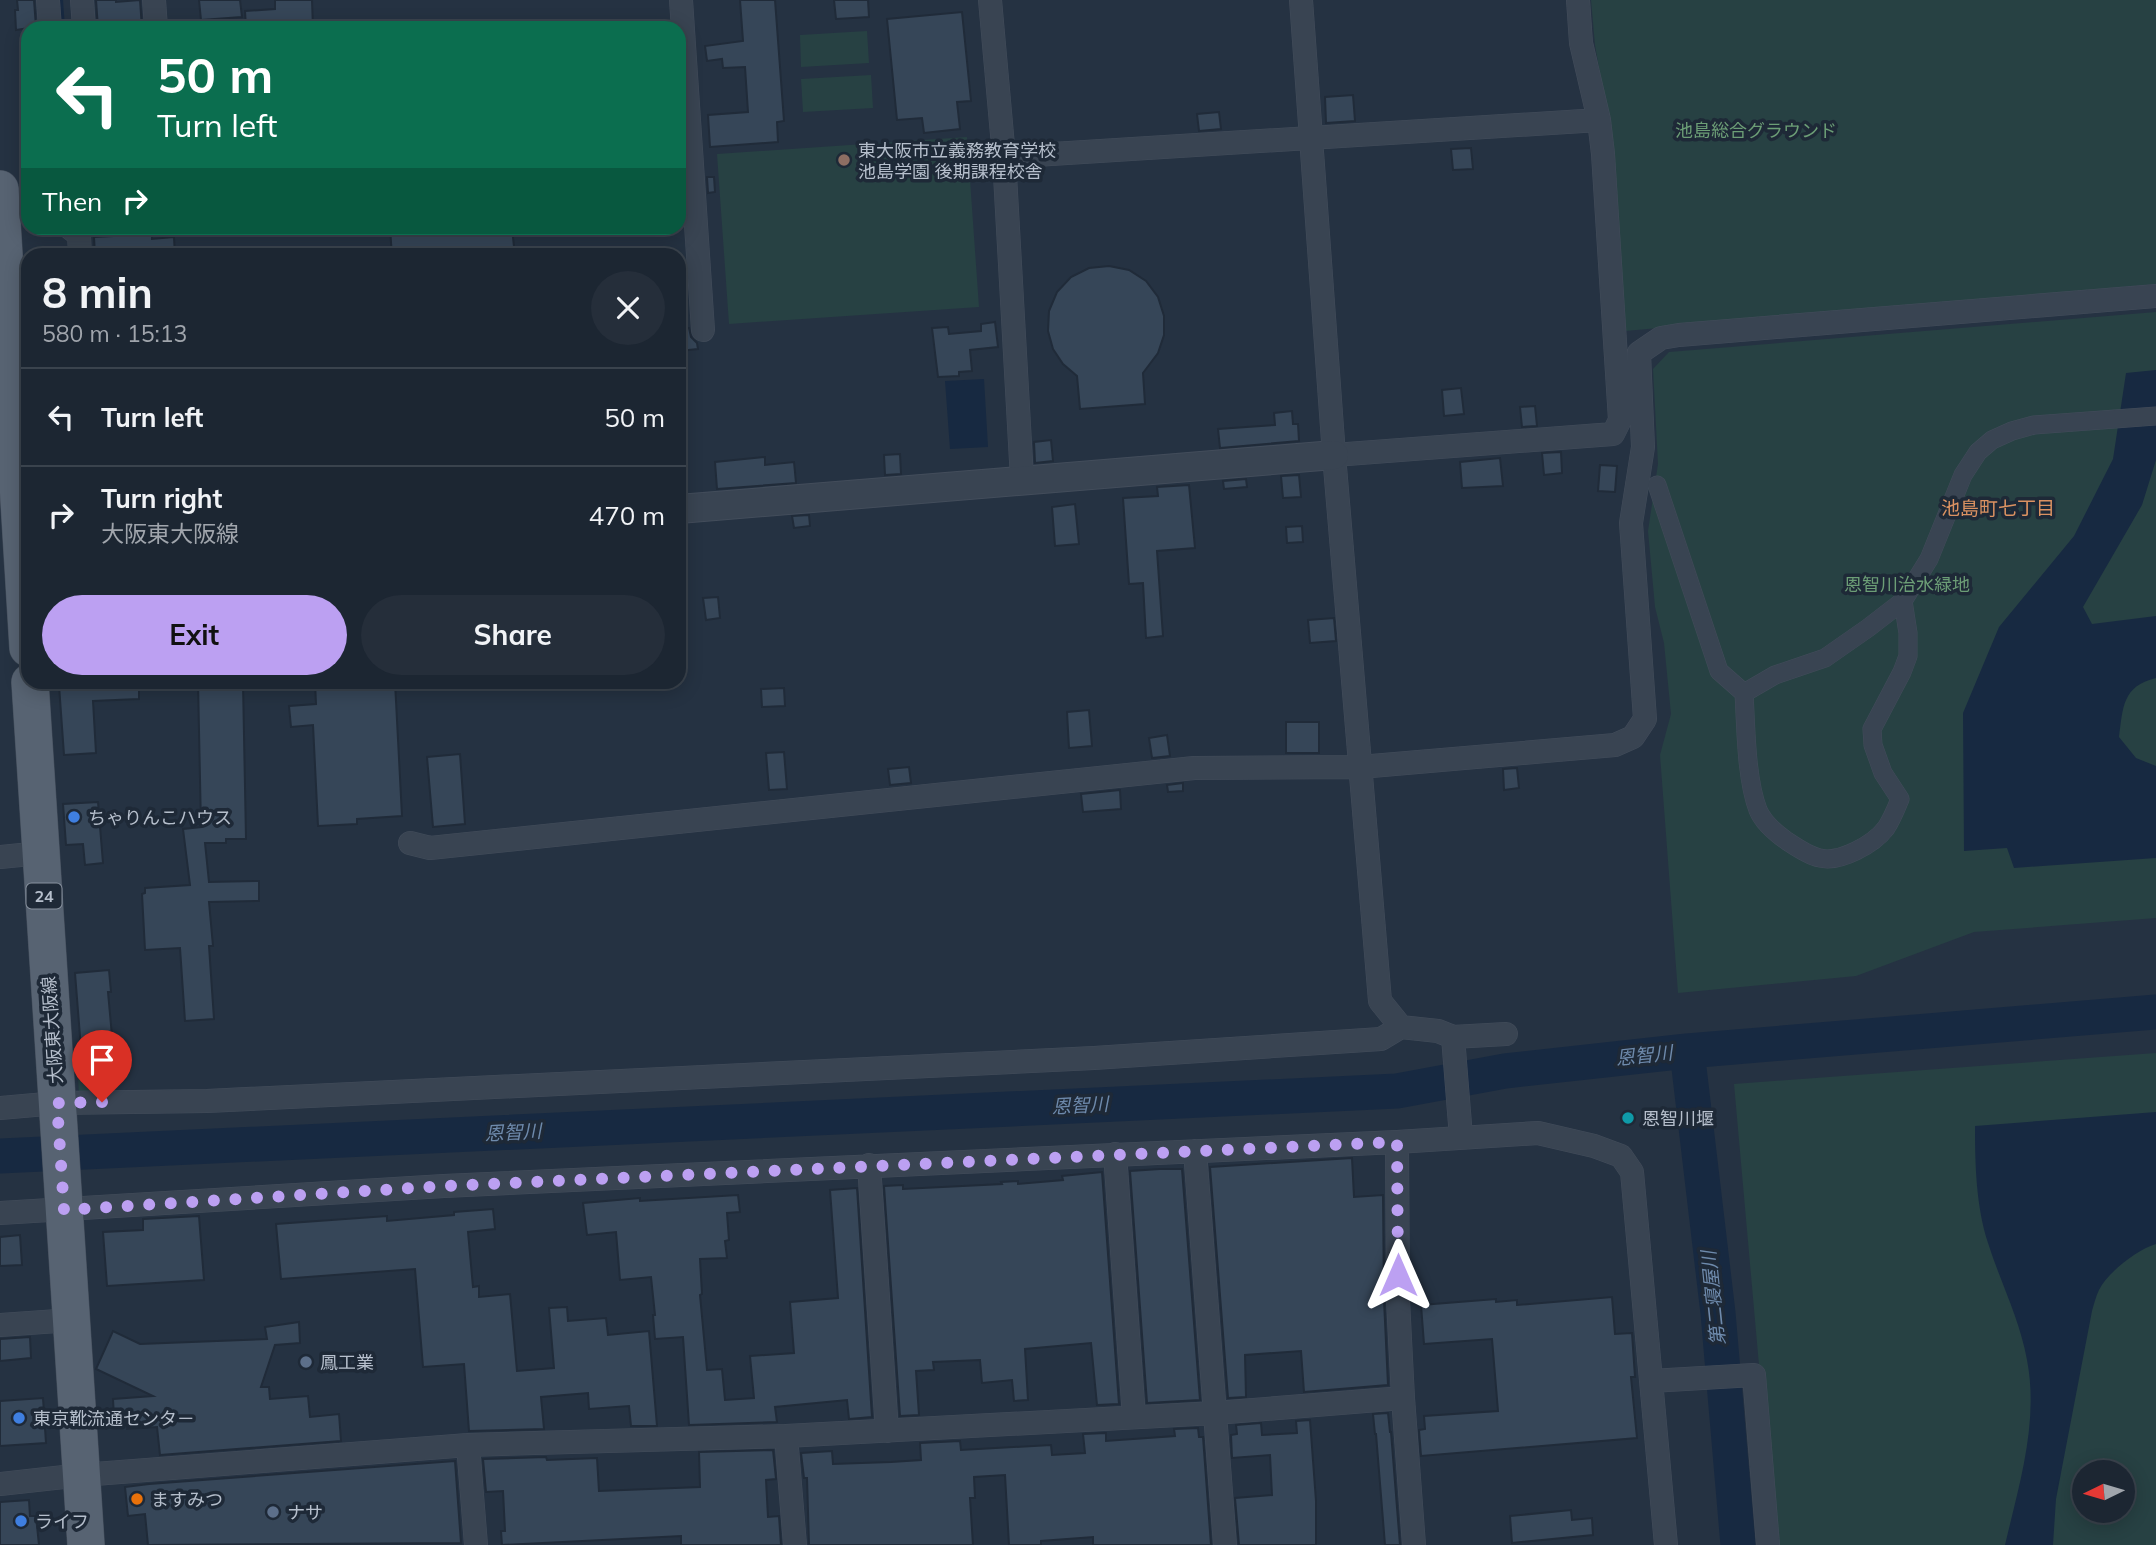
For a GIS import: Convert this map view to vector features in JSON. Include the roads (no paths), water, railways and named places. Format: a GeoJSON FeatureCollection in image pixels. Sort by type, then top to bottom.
{"type":"FeatureCollection","features":[{"type":"Feature","properties":{"kind":"main road"},"geometry":{"type":"LineString","coordinates":[[0,189],[21,583]]}},
{"type":"Feature","properties":{"kind":"main road","name":"大阪東大阪線"},"geometry":{"type":"LineString","coordinates":[[30,689],[86,1545]]}},
{"type":"Feature","properties":{"kind":"street"},"geometry":{"type":"LineString","coordinates":[[48,0],[50,21]]}},
{"type":"Feature","properties":{"kind":"street"},"geometry":{"type":"LineString","coordinates":[[82,0],[84,21]]}},
{"type":"Feature","properties":{"kind":"street"},"geometry":{"type":"LineString","coordinates":[[155,0],[156,21]]}},
{"type":"Feature","properties":{"kind":"street"},"geometry":{"type":"LineString","coordinates":[[681,0],[682,21]]}},
{"type":"Feature","properties":{"kind":"street"},"geometry":{"type":"LineString","coordinates":[[990,0],[1003,157],[1022,479]]}},
{"type":"Feature","properties":{"kind":"street"},"geometry":{"type":"LineString","coordinates":[[1301,0],[1334,455],[1380,1001],[1401,1027]]}},
{"type":"Feature","properties":{"kind":"street"},"geometry":{"type":"LineString","coordinates":[[686,508],[1022,479],[1613,434],[1620,420],[1603,154],[1599,120],[1581,43],[1578,0]]}},
{"type":"Feature","properties":{"kind":"street"},"geometry":{"type":"LineString","coordinates":[[686,72],[704,330]]}},
{"type":"Feature","properties":{"kind":"street"},"geometry":{"type":"LineString","coordinates":[[1003,157],[1599,120]]}},
{"type":"Feature","properties":{"kind":"street"},"geometry":{"type":"LineString","coordinates":[[1639,353],[1661,338],[1679,335],[2156,296]]}},
{"type":"Feature","properties":{"kind":"street"},"geometry":{"type":"LineString","coordinates":[[1613,336],[1639,353]]}},
{"type":"Feature","properties":{"kind":"street"},"geometry":{"type":"LineString","coordinates":[[410,843],[430,848],[1194,768],[1360,767],[1615,745],[1633,737],[1645,719],[1631,523],[1643,447],[1639,353]]}},
{"type":"Feature","properties":{"kind":"street"},"geometry":{"type":"LineString","coordinates":[[1744,693],[1775,675],[1825,658],[1903,601],[1929,559],[1963,475],[1978,452],[1992,440],[2034,425],[2156,415]]}},
{"type":"Feature","properties":{"kind":"street"},"geometry":{"type":"LineString","coordinates":[[1657,485],[1719,671],[1744,693],[1750,772],[1759,812],[1777,834],[1821,859],[1844,857],[1866,844],[1884,830],[1894,816],[1900,799],[1883,773],[1873,745],[1872,729],[1908,656],[1908,632],[1903,601]]}},
{"type":"Feature","properties":{"kind":"street"},"geometry":{"type":"LineString","coordinates":[[0,857],[41,853]]}},
{"type":"Feature","properties":{"kind":"street"},"geometry":{"type":"LineString","coordinates":[[0,1108],[207,1101],[1094,1058],[1381,1039],[1401,1027],[1438,1031],[1453,1037],[1506,1034]]}},
{"type":"Feature","properties":{"kind":"street"},"geometry":{"type":"LineString","coordinates":[[1453,1037],[1461,1137]]}},
{"type":"Feature","properties":{"kind":"street"},"geometry":{"type":"LineString","coordinates":[[0,1213],[64,1206],[444,1186],[1397,1142],[1538,1133],[1594,1146],[1621,1156],[1632,1172],[1666,1545]]}},
{"type":"Feature","properties":{"kind":"street"},"geometry":{"type":"LineString","coordinates":[[1397,1142],[1398,1275],[1403,1398],[1414,1545]]}},
{"type":"Feature","properties":{"kind":"street"},"geometry":{"type":"LineString","coordinates":[[1195,1151],[1225,1545]]}},
{"type":"Feature","properties":{"kind":"street"},"geometry":{"type":"LineString","coordinates":[[1115,1154],[1134,1417]]}},
{"type":"Feature","properties":{"kind":"street"},"geometry":{"type":"LineString","coordinates":[[869,1165],[887,1430]]}},
{"type":"Feature","properties":{"kind":"street"},"geometry":{"type":"LineString","coordinates":[[0,1325],[72,1320]]}},
{"type":"Feature","properties":{"kind":"street"},"geometry":{"type":"LineString","coordinates":[[1651,1381],[1754,1375],[1768,1545]]}},
{"type":"Feature","properties":{"kind":"street"},"geometry":{"type":"LineString","coordinates":[[0,1484],[82,1475],[468,1445],[786,1436],[1215,1413],[1403,1398]]}},
{"type":"Feature","properties":{"kind":"street"},"geometry":{"type":"LineString","coordinates":[[786,1436],[795,1545]]}},
{"type":"Feature","properties":{"kind":"street"},"geometry":{"type":"LineString","coordinates":[[468,1445],[476,1545]]}},
{"type":"Feature","properties":{"kind":"water"},"geometry":{"type":"Polygon","coordinates":[[[2156,370],[2156,460],[2142,505],[2083,607],[2092,624],[2156,616],[2156,678],[2136,687],[2130,693],[2124,708],[2119,737],[2136,758],[2156,766],[2156,858],[2014,868],[2007,848],[1964,851],[1963,713],[1999,627],[2074,536],[2113,459],[2126,373],[2156,370]]]}},
{"type":"Feature","properties":{"kind":"water"},"geometry":{"type":"Polygon","coordinates":[[[984,379],[988,447],[950,449],[945,381],[984,379]]]}},
{"type":"Feature","properties":{"kind":"water"},"geometry":{"type":"Polygon","coordinates":[[[2156,1112],[2156,1244],[2116,1269],[2103,1283],[2096,1297],[2056,1499],[2053,1545],[2005,1545],[2026,1453],[2031,1407],[2030,1383],[2020,1330],[1984,1229],[1977,1185],[1975,1126],[2156,1112]]]}},
{"type":"Feature","properties":{"kind":"waterway"},"geometry":{"type":"LineString","coordinates":[[60,0],[62,21]]}},
{"type":"Feature","properties":{"kind":"waterway","name":"恩智川"},"geometry":{"type":"LineString","coordinates":[[0,1156],[1397,1091],[1505,1071],[1687,1051],[2156,1012]]}},
{"type":"Feature","properties":{"kind":"waterway","name":"第二寝屋川"},"geometry":{"type":"LineString","coordinates":[[1687,1051],[1718,1313],[1738,1545]]}},
{"type":"Feature","properties":{"kind":"place","name":"東大阪市立義務教育学校 池島学園 後期課程校舎"},"geometry":{"type":"Point","coordinates":[844,160]}},
{"type":"Feature","properties":{"kind":"place","name":"ちゃりんこハウス"},"geometry":{"type":"Point","coordinates":[74,817]}},
{"type":"Feature","properties":{"kind":"place","name":"恩智川堰"},"geometry":{"type":"Point","coordinates":[1628,1118]}},
{"type":"Feature","properties":{"kind":"place","name":"鳳工業"},"geometry":{"type":"Point","coordinates":[306,1362]}},
{"type":"Feature","properties":{"kind":"place","name":"東京靴流通センタ－"},"geometry":{"type":"Point","coordinates":[19,1418]}},
{"type":"Feature","properties":{"kind":"place","name":"ますみつ"},"geometry":{"type":"Point","coordinates":[137,1499]}},
{"type":"Feature","properties":{"kind":"place","name":"ナサ"},"geometry":{"type":"Point","coordinates":[273,1512]}},
{"type":"Feature","properties":{"kind":"place","name":"ライフ"},"geometry":{"type":"Point","coordinates":[21,1521]}},
{"type":"Feature","properties":{"kind":"district","name":"池島町七丁目"},"geometry":{"type":"Point","coordinates":[1998,508]}},
{"type":"Feature","properties":{"kind":"park label","name":"池島総合グラウンド"},"geometry":{"type":"Point","coordinates":[1756,130]}},
{"type":"Feature","properties":{"kind":"park label","name":"恩智川治水緑地"},"geometry":{"type":"Point","coordinates":[1907,584]}}]}
